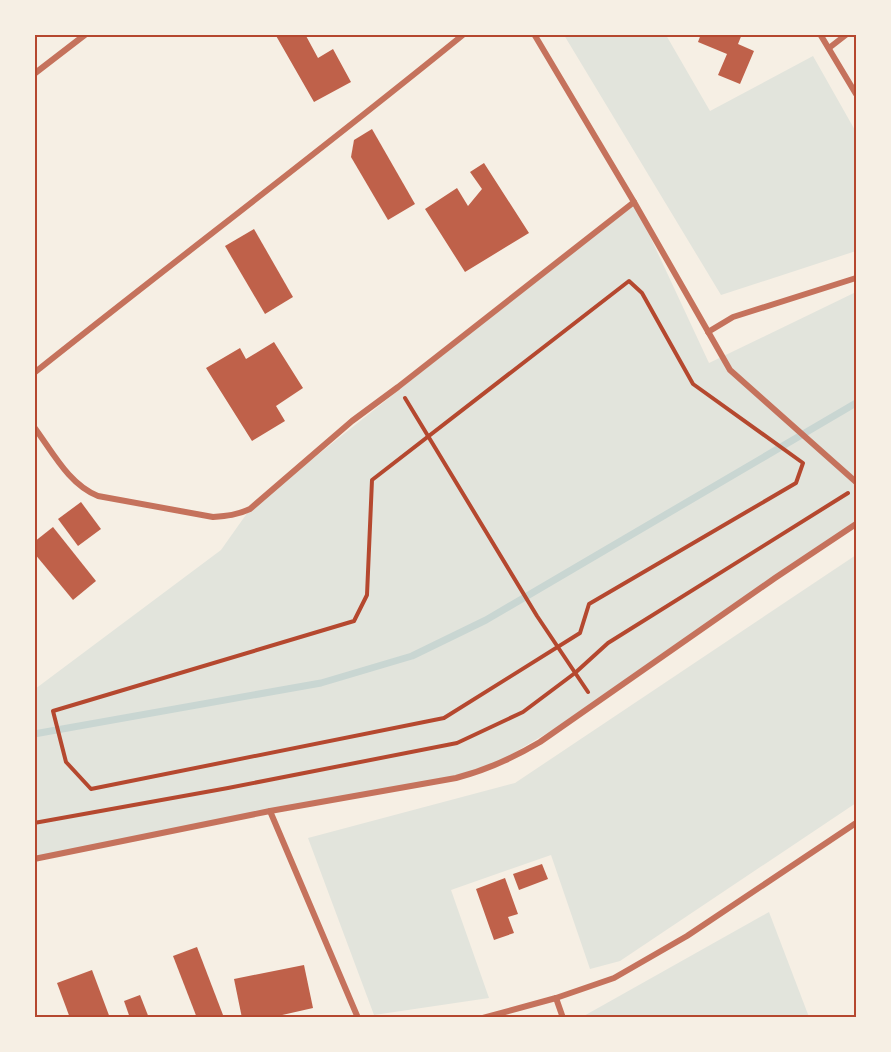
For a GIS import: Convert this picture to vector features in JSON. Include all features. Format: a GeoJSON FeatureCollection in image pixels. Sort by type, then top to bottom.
{"type":"FeatureCollection","features":[{"type":"Feature","properties":{"kind":"street"},"geometry":{"type":"LineString","coordinates":[[34,74],[86,34]]}},
{"type":"Feature","properties":{"kind":"street"},"geometry":{"type":"LineString","coordinates":[[34,373],[464,34]]}},
{"type":"Feature","properties":{"kind":"street"},"geometry":{"type":"LineString","coordinates":[[534,34],[730,370],[856,482]]}},
{"type":"Feature","properties":{"kind":"street"},"geometry":{"type":"LineString","coordinates":[[820,34],[856,94]]}},
{"type":"Feature","properties":{"kind":"street"},"geometry":{"type":"LineString","coordinates":[[829,48],[847,34]]}},
{"type":"Feature","properties":{"kind":"street"},"geometry":{"type":"LineString","coordinates":[[34,427],[76,483],[86,491],[98,496],[202,514],[229,516],[250,509],[352,421],[634,202]]}},
{"type":"Feature","properties":{"kind":"street"},"geometry":{"type":"LineString","coordinates":[[708,332],[733,317],[856,278]]}},
{"type":"Feature","properties":{"kind":"street"},"geometry":{"type":"LineString","coordinates":[[34,859],[270,811],[456,778],[485,770],[540,742],[596,705],[765,584],[856,524]]}},
{"type":"Feature","properties":{"kind":"street"},"geometry":{"type":"LineString","coordinates":[[270,811],[358,1017]]}},
{"type":"Feature","properties":{"kind":"street"},"geometry":{"type":"LineString","coordinates":[[483,1017],[556,998],[614,978],[687,936],[856,823]]}},
{"type":"Feature","properties":{"kind":"street"},"geometry":{"type":"LineString","coordinates":[[556,998],[563,1017]]}},
{"type":"Feature","properties":{"kind":"path"},"geometry":{"type":"LineString","coordinates":[[629,281],[642,293],[693,384],[802,463],[796,483],[589,604],[580,633],[444,718],[90,789],[66,762],[54,711],[354,621],[367,595],[372,480],[428,437],[629,281]]}},
{"type":"Feature","properties":{"kind":"path"},"geometry":{"type":"LineString","coordinates":[[398,387],[537,616],[596,705]]}},
{"type":"Feature","properties":{"kind":"path"},"geometry":{"type":"LineString","coordinates":[[34,823],[457,743],[523,712],[608,643],[856,488]]}},
{"type":"Feature","properties":{"kind":"shaded area"},"geometry":{"type":"Polygon","coordinates":[[[564,35],[666,35],[710,111],[813,56],[856,132],[856,251],[721,295],[564,35]]]}},
{"type":"Feature","properties":{"kind":"shaded area"},"geometry":{"type":"Polygon","coordinates":[[[634,202],[709,363],[856,292],[856,525],[596,704],[485,770],[35,859],[35,689],[221,550],[250,509],[634,202]]]}},
{"type":"Feature","properties":{"kind":"shaded area"},"geometry":{"type":"Polygon","coordinates":[[[856,555],[856,803],[620,961],[590,969],[551,855],[451,890],[489,998],[374,1015],[308,838],[515,783],[856,555]]]}},
{"type":"Feature","properties":{"kind":"shaded area"},"geometry":{"type":"Polygon","coordinates":[[[769,912],[809,1017],[582,1017],[769,912]]]}},
{"type":"Feature","properties":{"kind":"building"},"geometry":{"type":"Polygon","coordinates":[[[275,34],[305,34],[318,58],[333,49],[351,82],[314,102],[275,34]]]}},
{"type":"Feature","properties":{"kind":"building"},"geometry":{"type":"Polygon","coordinates":[[[701,34],[742,34],[738,44],[754,51],[740,84],[718,75],[727,54],[698,42],[701,34]]]}},
{"type":"Feature","properties":{"kind":"building"},"geometry":{"type":"Polygon","coordinates":[[[372,129],[415,204],[388,220],[351,157],[354,140],[372,129]]]}},
{"type":"Feature","properties":{"kind":"building"},"geometry":{"type":"Polygon","coordinates":[[[484,163],[529,233],[465,272],[425,209],[457,188],[468,206],[482,189],[470,172],[484,163]]]}},
{"type":"Feature","properties":{"kind":"building"},"geometry":{"type":"Polygon","coordinates":[[[254,229],[293,297],[265,314],[225,246],[254,229]]]}},
{"type":"Feature","properties":{"kind":"building"},"geometry":{"type":"Polygon","coordinates":[[[274,342],[303,388],[276,406],[285,421],[252,441],[206,368],[240,348],[246,359],[274,342]]]}},
{"type":"Feature","properties":{"kind":"building"},"geometry":{"type":"Polygon","coordinates":[[[81,502],[101,529],[78,546],[58,519],[81,502]]]}},
{"type":"Feature","properties":{"kind":"building"},"geometry":{"type":"Polygon","coordinates":[[[53,527],[96,581],[73,600],[34,553],[34,542],[53,527]]]}},
{"type":"Feature","properties":{"kind":"building"},"geometry":{"type":"Polygon","coordinates":[[[542,864],[548,879],[519,890],[513,874],[542,864]]]}},
{"type":"Feature","properties":{"kind":"building"},"geometry":{"type":"Polygon","coordinates":[[[505,878],[518,914],[508,917],[514,933],[494,940],[476,889],[505,878]]]}},
{"type":"Feature","properties":{"kind":"building"},"geometry":{"type":"Polygon","coordinates":[[[197,947],[223,1015],[216,1018],[197,1018],[173,956],[197,947]]]}},
{"type":"Feature","properties":{"kind":"building"},"geometry":{"type":"Polygon","coordinates":[[[304,965],[313,1008],[269,1018],[242,1018],[234,979],[304,965]]]}},
{"type":"Feature","properties":{"kind":"building"},"geometry":{"type":"Polygon","coordinates":[[[92,970],[110,1018],[70,1018],[57,983],[92,970]]]}},
{"type":"Feature","properties":{"kind":"building"},"geometry":{"type":"Polygon","coordinates":[[[140,995],[149,1018],[130,1018],[124,1001],[140,995]]]}},
{"type":"Feature","properties":{"kind":"waterway"},"geometry":{"type":"LineString","coordinates":[[34,734],[321,683],[412,656],[486,620],[856,403]]}}]}
